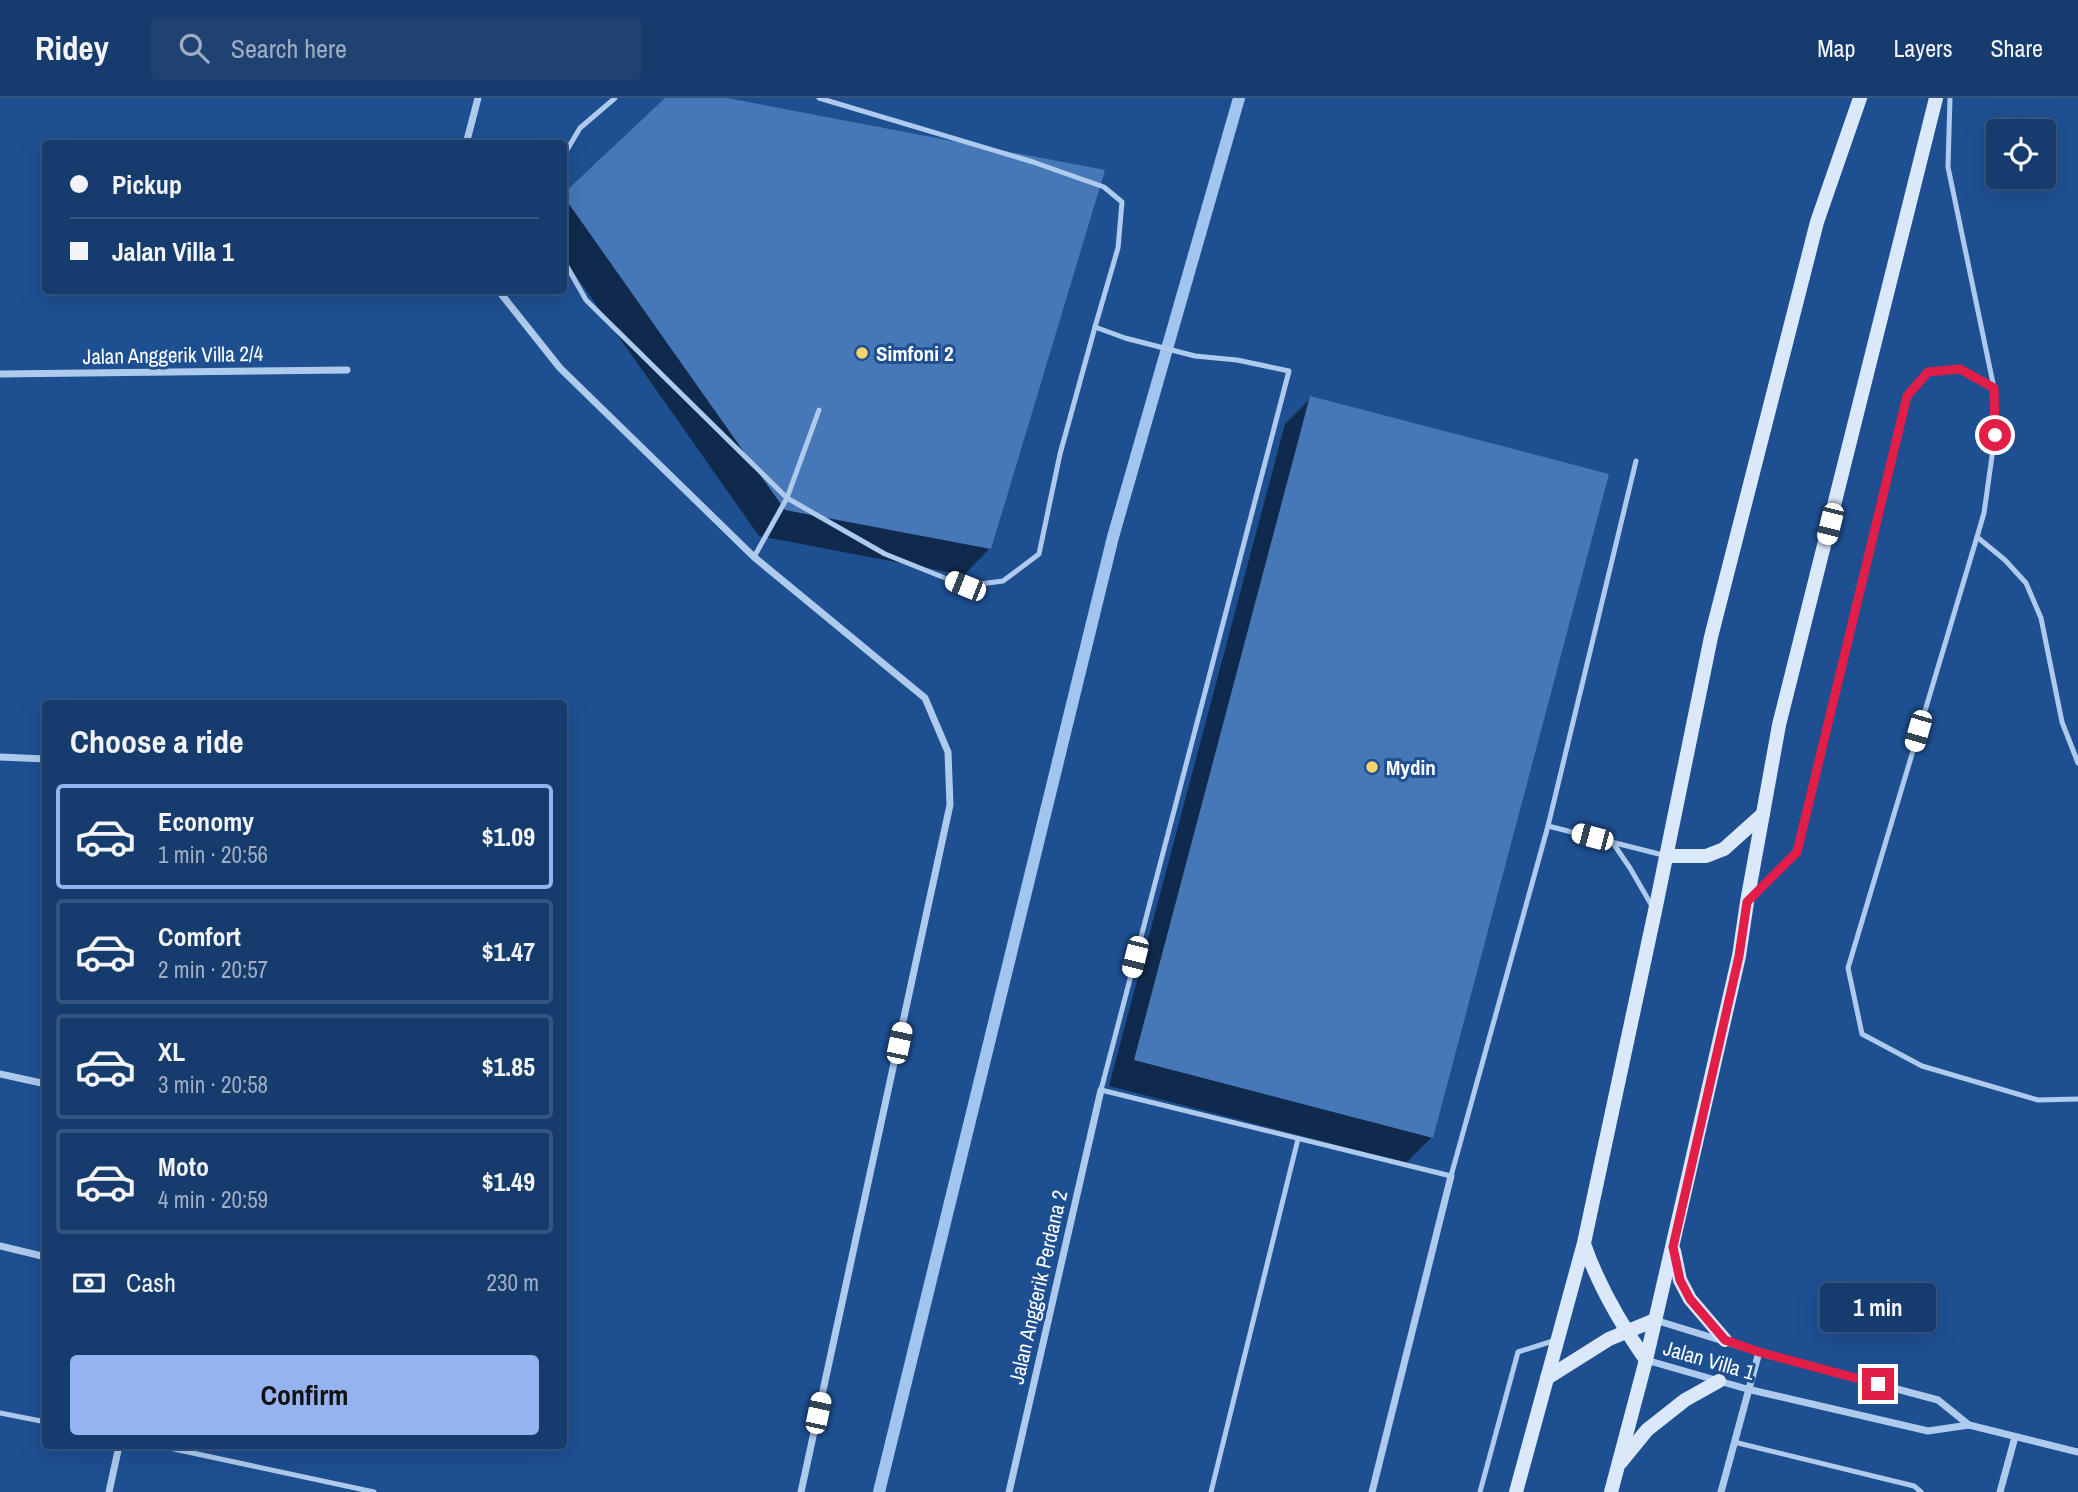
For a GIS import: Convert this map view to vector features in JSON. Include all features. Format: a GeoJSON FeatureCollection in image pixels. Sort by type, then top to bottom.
{"type":"FeatureCollection","features":[{"type":"Feature","properties":{"kind":"street"},"geometry":{"type":"LineString","coordinates":[[468,140],[478,98]]}},
{"type":"Feature","properties":{"kind":"street"},"geometry":{"type":"LineString","coordinates":[[1516,1492],[1584,1243],[1712,637],[1814,235],[1860,98]]}},
{"type":"Feature","properties":{"kind":"street"},"geometry":{"type":"LineString","coordinates":[[1611,1492],[1673,1247],[1739,956],[1779,725],[1936,98]]}},
{"type":"Feature","properties":{"kind":"street"},"geometry":{"type":"LineString","coordinates":[[501,294],[560,368],[754,557],[925,698],[948,752],[950,805],[801,1492]]}},
{"type":"Feature","properties":{"kind":"street","name":"Jalan Anggerik Villa 2/4"},"geometry":{"type":"LineString","coordinates":[[0,374],[347,370]]}},
{"type":"Feature","properties":{"kind":"street"},"geometry":{"type":"LineString","coordinates":[[0,757],[42,759]]}},
{"type":"Feature","properties":{"kind":"street"},"geometry":{"type":"LineString","coordinates":[[1666,856],[1706,856],[1724,849],[1763,814]]}},
{"type":"Feature","properties":{"kind":"street"},"geometry":{"type":"LineString","coordinates":[[0,1073],[42,1083]]}},
{"type":"Feature","properties":{"kind":"street","name":"Jalan Anggerik Perdana 2"},"geometry":{"type":"LineString","coordinates":[[1009,1492],[1101,1090]]}},
{"type":"Feature","properties":{"kind":"street"},"geometry":{"type":"LineString","coordinates":[[1373,1492],[1451,1176]]}},
{"type":"Feature","properties":{"kind":"street"},"geometry":{"type":"LineString","coordinates":[[1584,1243],[1600,1286],[1646,1360]]}},
{"type":"Feature","properties":{"kind":"street"},"geometry":{"type":"LineString","coordinates":[[0,1246],[42,1256]]}},
{"type":"Feature","properties":{"kind":"street"},"geometry":{"type":"LineString","coordinates":[[1673,1247],[1680,1280],[1690,1299],[1725,1340]]}},
{"type":"Feature","properties":{"kind":"street"},"geometry":{"type":"LineString","coordinates":[[1547,1378],[1609,1339],[1655,1320]]}},
{"type":"Feature","properties":{"kind":"street","name":"Jalan Villa 1"},"geometry":{"type":"LineString","coordinates":[[1655,1320],[1759,1352],[1938,1400],[1969,1425]]}},
{"type":"Feature","properties":{"kind":"street"},"geometry":{"type":"LineString","coordinates":[[1721,1492],[1759,1352]]}},
{"type":"Feature","properties":{"kind":"street","name":"Jalan Villa 1"},"geometry":{"type":"LineString","coordinates":[[1646,1360],[1748,1389],[1928,1431],[1969,1425],[2078,1452]]}},
{"type":"Feature","properties":{"kind":"street"},"geometry":{"type":"LineString","coordinates":[[1619,1466],[1647,1430],[1685,1400],[1719,1381]]}},
{"type":"Feature","properties":{"kind":"street"},"geometry":{"type":"LineString","coordinates":[[2000,1492],[2015,1437]]}},
{"type":"Feature","properties":{"kind":"street"},"geometry":{"type":"LineString","coordinates":[[109,1492],[118,1449]]}},
{"type":"Feature","properties":{"kind":"lane"},"geometry":{"type":"LineString","coordinates":[[567,151],[580,128],[615,98]]}},
{"type":"Feature","properties":{"kind":"lane"},"geometry":{"type":"LineString","coordinates":[[567,266],[586,300],[787,498],[885,554],[965,586],[1003,581],[1039,554],[1060,454],[1118,248],[1122,202],[1104,187],[1033,162],[819,98]]}},
{"type":"Feature","properties":{"kind":"lane"},"geometry":{"type":"LineString","coordinates":[[1950,98],[1948,167],[1994,388],[1995,435],[1984,513],[1848,968],[1862,1034],[1922,1066],[2038,1100],[2078,1099]]}},
{"type":"Feature","properties":{"kind":"lane"},"geometry":{"type":"LineString","coordinates":[[1095,327],[1125,338],[1195,356],[1237,360],[1289,371],[1101,1090],[1298,1139],[1451,1176],[1548,826],[1636,461]]}},
{"type":"Feature","properties":{"kind":"lane"},"geometry":{"type":"LineString","coordinates":[[1747,902],[1797,852],[1907,396],[1928,372],[1960,369],[1994,388]]}},
{"type":"Feature","properties":{"kind":"lane"},"geometry":{"type":"LineString","coordinates":[[754,557],[787,498],[819,410]]}},
{"type":"Feature","properties":{"kind":"lane"},"geometry":{"type":"LineString","coordinates":[[1977,537],[2006,560],[2026,583],[2041,618],[2062,722],[2078,763]]}},
{"type":"Feature","properties":{"kind":"lane"},"geometry":{"type":"LineString","coordinates":[[1548,826],[1666,856]]}},
{"type":"Feature","properties":{"kind":"lane"},"geometry":{"type":"LineString","coordinates":[[1613,843],[1655,911]]}},
{"type":"Feature","properties":{"kind":"lane"},"geometry":{"type":"LineString","coordinates":[[1211,1492],[1298,1139]]}},
{"type":"Feature","properties":{"kind":"lane"},"geometry":{"type":"LineString","coordinates":[[1480,1492],[1518,1352],[1558,1339]]}},
{"type":"Feature","properties":{"kind":"lane"},"geometry":{"type":"LineString","coordinates":[[0,1413],[42,1421]]}},
{"type":"Feature","properties":{"kind":"lane"},"geometry":{"type":"LineString","coordinates":[[1734,1442],[1914,1486],[1921,1492]]}},
{"type":"Feature","properties":{"kind":"lane"},"geometry":{"type":"LineString","coordinates":[[174,1449],[374,1492]]}},
{"type":"Feature","properties":{"kind":"building","name":"Simfoni 2"},"geometry":{"type":"Polygon","coordinates":[[[665,98],[727,98],[1105,170],[991,549],[785,510],[567,201],[567,190],[665,98]]]}},
{"type":"Feature","properties":{"kind":"building","name":"Mydin"},"geometry":{"type":"Polygon","coordinates":[[[1310,396],[1609,474],[1433,1138],[1134,1060],[1310,396]]]}},
{"type":"Feature","properties":{"kind":"waterway"},"geometry":{"type":"LineString","coordinates":[[879,1492],[1113,537],[1239,98]]}},
{"type":"Feature","properties":{"kind":"place","name":"Simfoni 2"},"geometry":{"type":"Point","coordinates":[862,353]}},
{"type":"Feature","properties":{"kind":"place","name":"Mydin"},"geometry":{"type":"Point","coordinates":[1372,767]}},
{"type":"Feature","properties":{"kind":"route"},"geometry":{"type":"LineString","coordinates":[[1878,1384],[1759,1352],[1725,1340],[1690,1299],[1680,1280],[1673,1247],[1739,956],[1747,902],[1797,852],[1907,396],[1928,372],[1960,369],[1994,388],[1995,435]]}}]}
